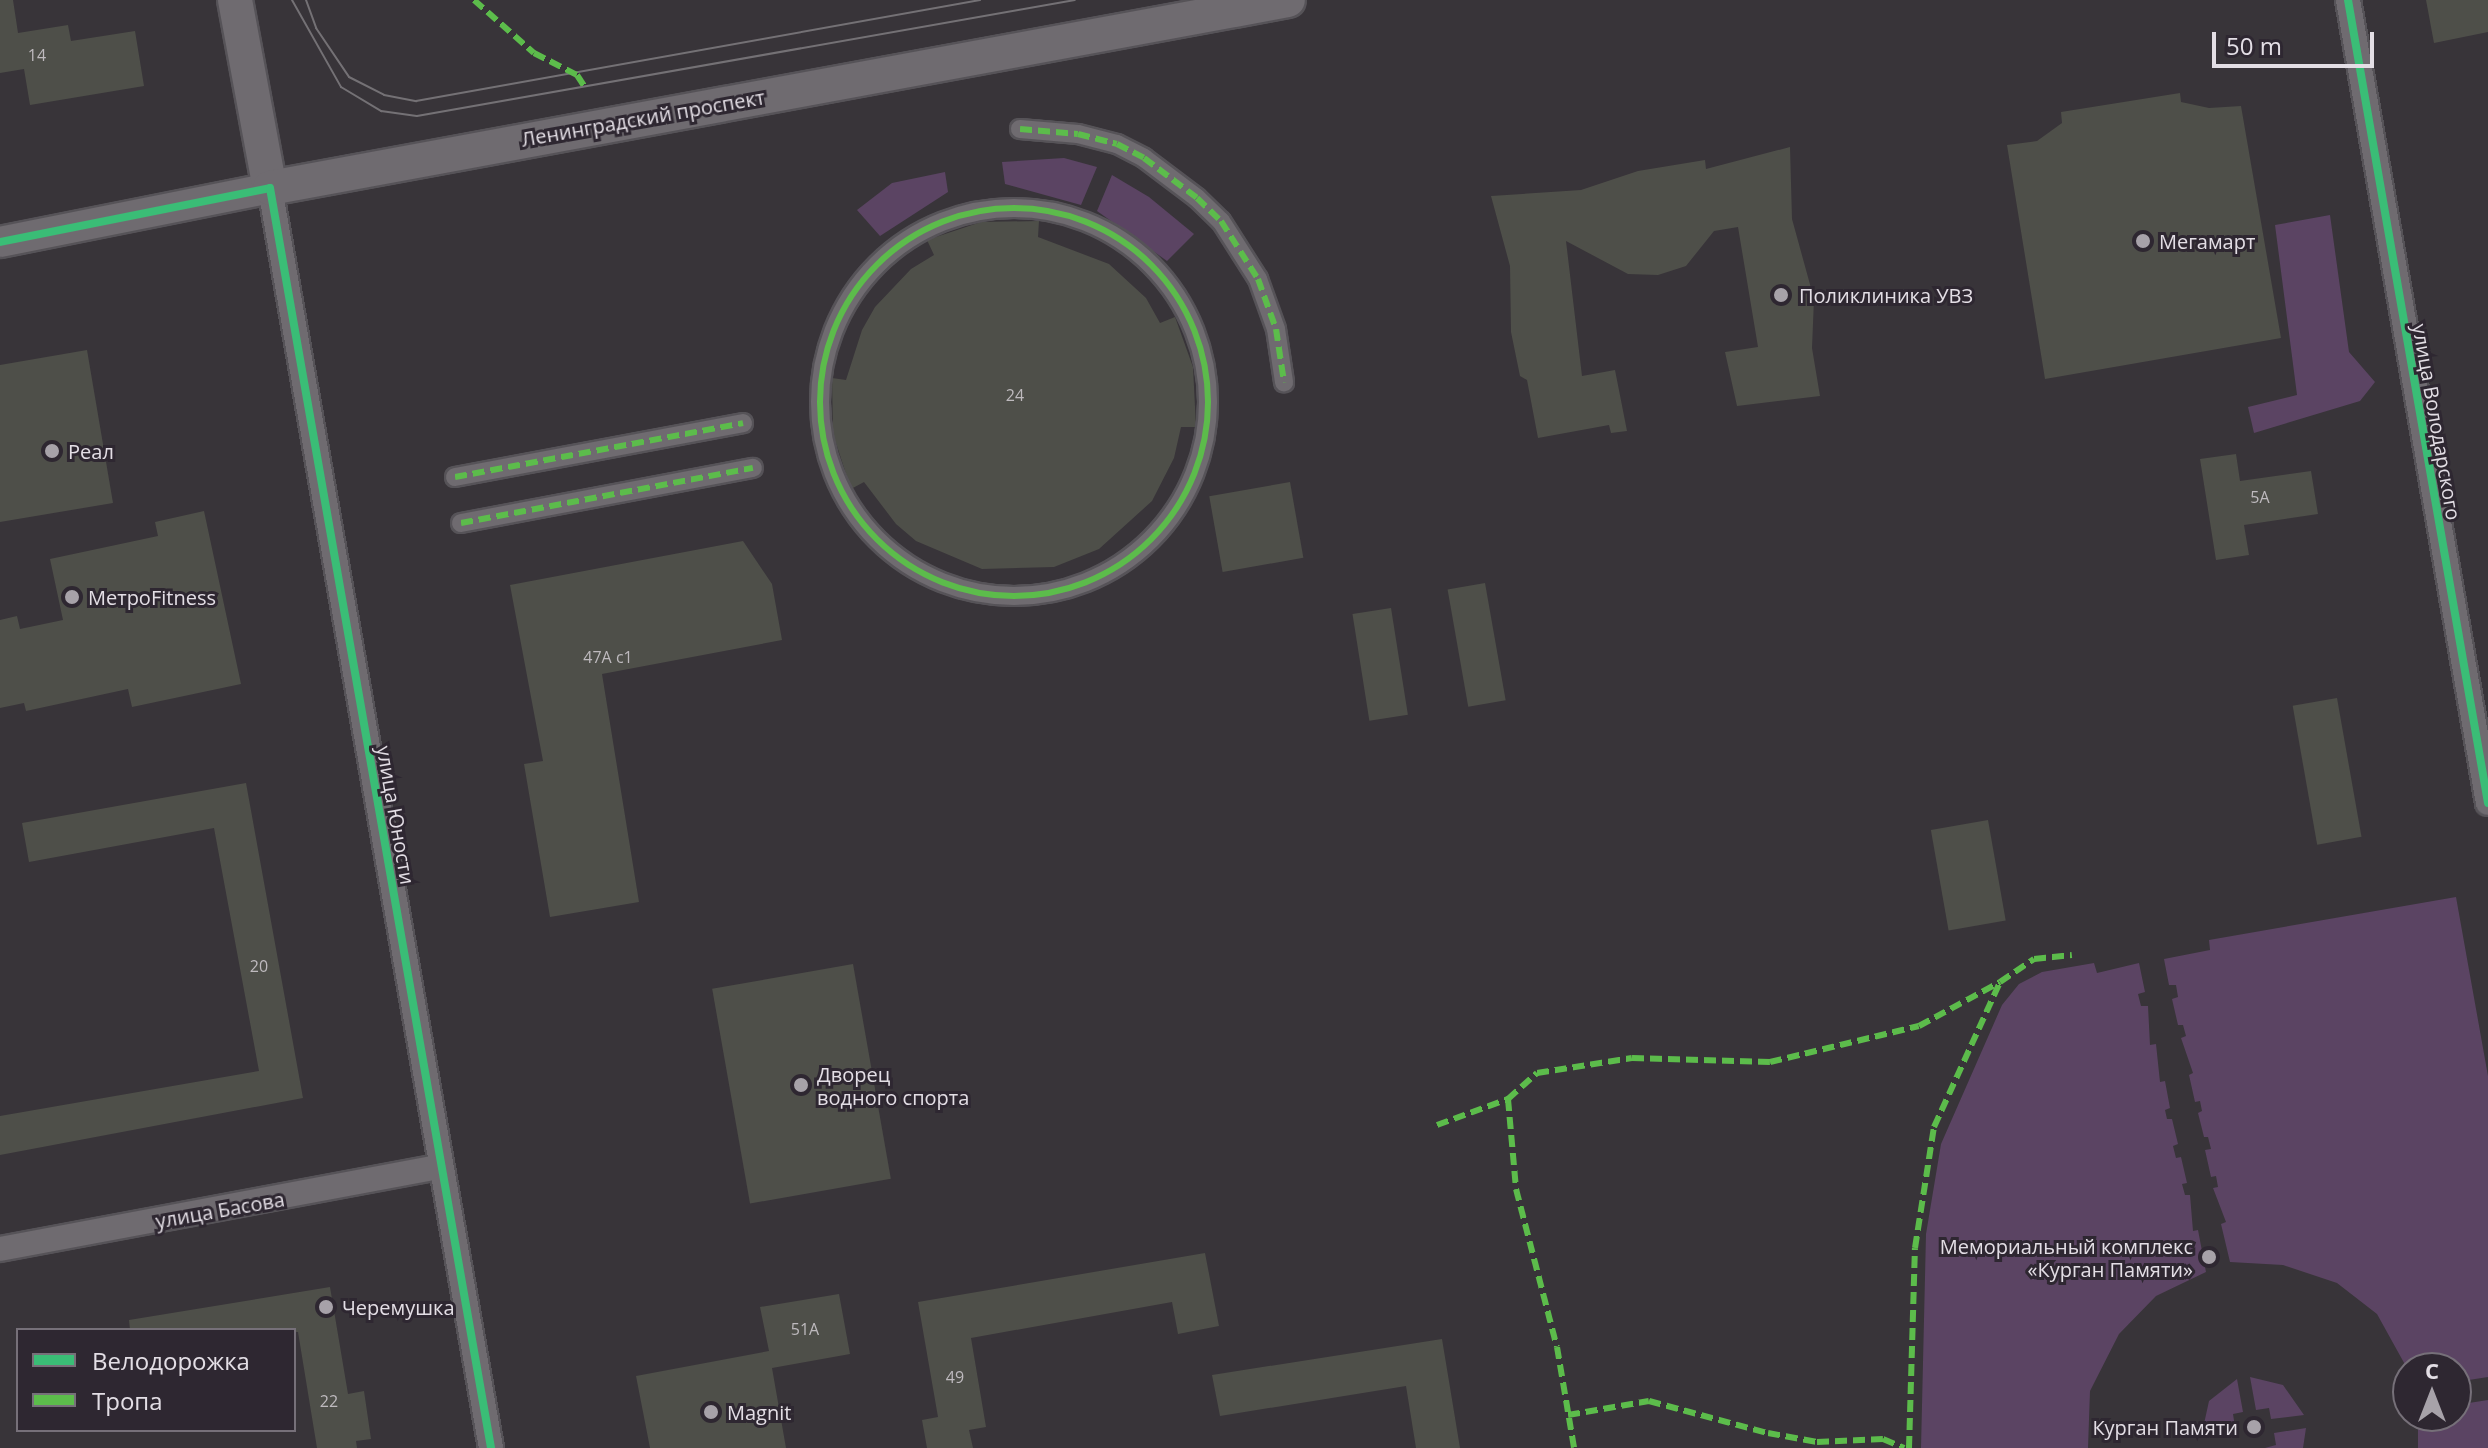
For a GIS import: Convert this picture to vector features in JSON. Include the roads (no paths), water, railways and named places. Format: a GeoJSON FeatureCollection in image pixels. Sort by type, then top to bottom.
{"type":"FeatureCollection","features":[{"type":"Feature","properties":{"kind":"main road","name":"улица Юности"},"geometry":{"type":"LineString","coordinates":[[235,0],[270,188]]}},
{"type":"Feature","properties":{"kind":"main road","name":"Ленинградский проспект"},"geometry":{"type":"LineString","coordinates":[[270,188],[1288,0]]}},
{"type":"Feature","properties":{"kind":"street","name":"улица Володарского"},"geometry":{"type":"LineString","coordinates":[[2348,0],[2488,803]]}},
{"type":"Feature","properties":{"kind":"street"},"geometry":{"type":"LineString","coordinates":[[1020,129],[1078,134],[1117,144],[1197,198],[1221,221],[1258,279],[1276,329],[1284,382]]}},
{"type":"Feature","properties":{"kind":"street","name":"Ленинградский проспект"},"geometry":{"type":"LineString","coordinates":[[0,242],[270,188]]}},
{"type":"Feature","properties":{"kind":"street","name":"улица Юности"},"geometry":{"type":"LineString","coordinates":[[270,188],[491,1448]]}},
{"type":"Feature","properties":{"kind":"street"},"geometry":{"type":"LineString","coordinates":[[1008,210],[1083,223],[1146,261],[1192,322],[1209,392],[1206,439],[1191,484],[1144,547],[1112,570],[1076,587],[1009,596],[949,583],[885,545],[864,524],[837,482],[820,411],[822,364],[832,331],[885,256],[946,220],[1008,210]]}},
{"type":"Feature","properties":{"kind":"street"},"geometry":{"type":"LineString","coordinates":[[455,477],[743,423]]}},
{"type":"Feature","properties":{"kind":"street"},"geometry":{"type":"LineString","coordinates":[[461,523],[753,468]]}},
{"type":"Feature","properties":{"kind":"street","name":"улица Басова"},"geometry":{"type":"LineString","coordinates":[[0,1249],[440,1167]]}},
{"type":"Feature","properties":{"kind":"tram line"},"geometry":{"type":"LineString","coordinates":[[292,0],[341,87],[381,111],[417,116],[1075,0]]}},
{"type":"Feature","properties":{"kind":"tram line"},"geometry":{"type":"LineString","coordinates":[[306,0],[316,28],[349,77],[384,95],[416,101],[980,0]]}},
{"type":"Feature","properties":{"kind":"place","name":"Мегамарт"},"geometry":{"type":"Point","coordinates":[2143,241]}},
{"type":"Feature","properties":{"kind":"place","name":"Поликлиника УВЗ"},"geometry":{"type":"Point","coordinates":[1781,295]}},
{"type":"Feature","properties":{"kind":"place","name":"Реал"},"geometry":{"type":"Point","coordinates":[52,451]}},
{"type":"Feature","properties":{"kind":"place","name":"МетроFitness"},"geometry":{"type":"Point","coordinates":[72,597]}},
{"type":"Feature","properties":{"kind":"place","name":"Дворец водного спорта"},"geometry":{"type":"Point","coordinates":[801,1085]}},
{"type":"Feature","properties":{"kind":"place","name":"Мемориальный комплекс «Курган Памяти»"},"geometry":{"type":"Point","coordinates":[2209,1257]}},
{"type":"Feature","properties":{"kind":"place","name":"Черемушка"},"geometry":{"type":"Point","coordinates":[326,1307]}},
{"type":"Feature","properties":{"kind":"place","name":"Magnit"},"geometry":{"type":"Point","coordinates":[711,1412]}},
{"type":"Feature","properties":{"kind":"place","name":"Курган Памяти"},"geometry":{"type":"Point","coordinates":[2254,1427]}}]}
